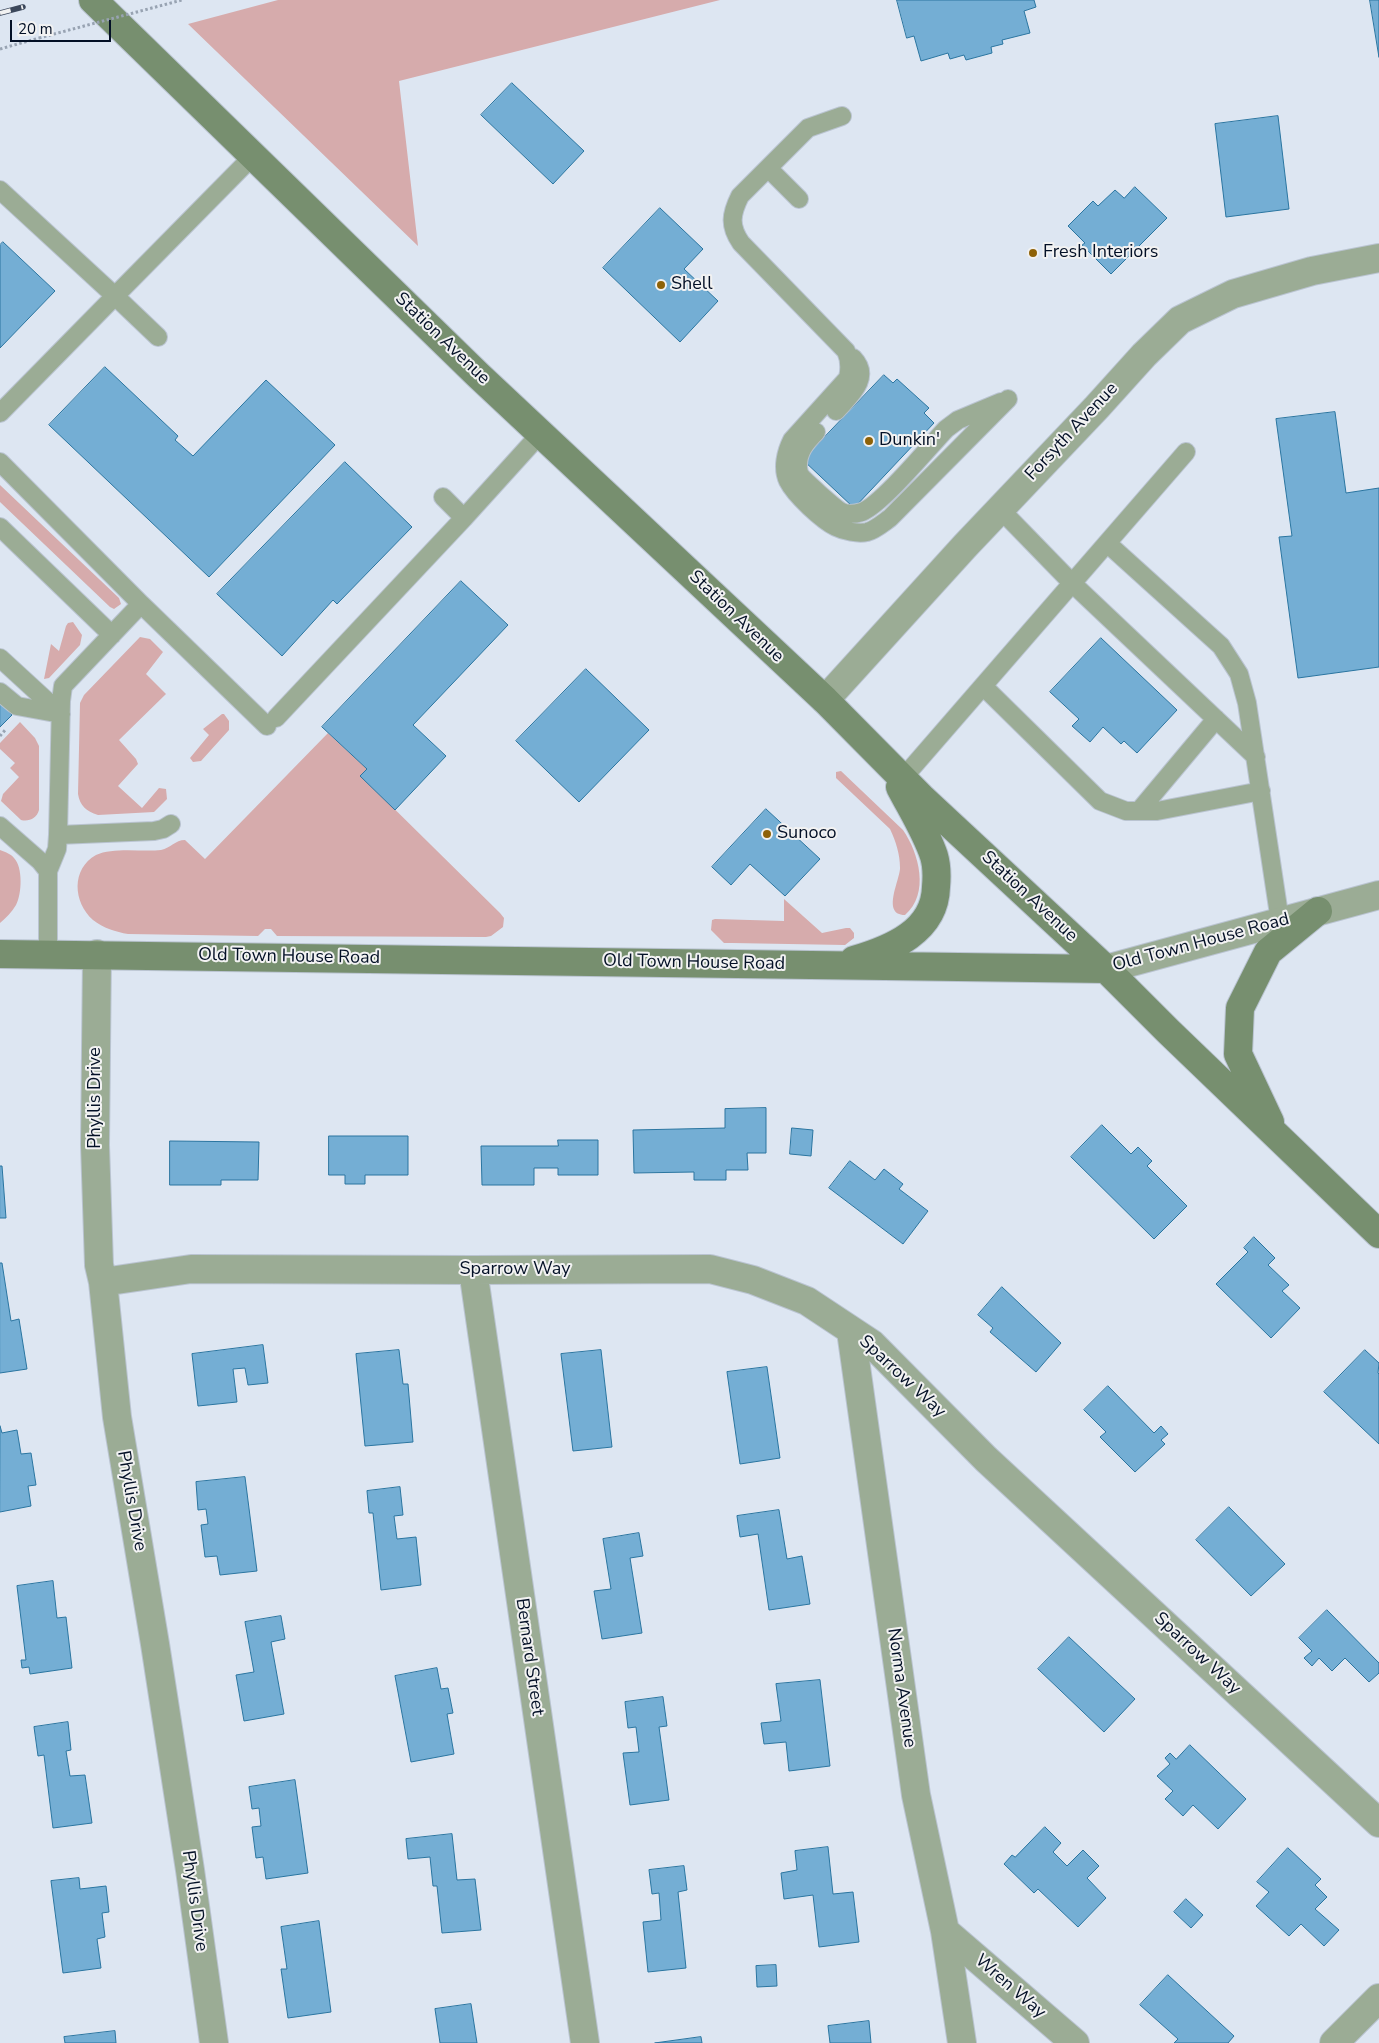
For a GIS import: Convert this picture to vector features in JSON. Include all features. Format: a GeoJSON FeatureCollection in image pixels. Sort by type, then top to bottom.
{"type":"FeatureCollection","features":[{"type":"Feature","properties":{"kind":"main road","name":"Station Avenue"},"geometry":{"type":"LineString","coordinates":[[93,0],[541,433],[825,700],[923,799],[1106,969],[1379,1234]]}},
{"type":"Feature","properties":{"kind":"main road"},"geometry":{"type":"LineString","coordinates":[[835,966],[880,953],[906,939],[920,928],[932,911],[936,894],[937,874],[934,857],[926,836],[894,770]]}},
{"type":"Feature","properties":{"kind":"main road"},"geometry":{"type":"LineString","coordinates":[[1277,1137],[1238,1054],[1240,1008],[1268,952],[1318,911]]}},
{"type":"Feature","properties":{"kind":"main road","name":"Old Town House Road"},"geometry":{"type":"LineString","coordinates":[[0,954],[1106,969]]}},
{"type":"Feature","properties":{"kind":"street","name":"Forsyth Avenue"},"geometry":{"type":"LineString","coordinates":[[825,700],[1144,354],[1180,320],[1233,294],[1312,271],[1379,258]]}},
{"type":"Feature","properties":{"kind":"street","name":"Old Town House Road"},"geometry":{"type":"LineString","coordinates":[[1106,969],[1379,895]]}},
{"type":"Feature","properties":{"kind":"street","name":"Phyllis Drive"},"geometry":{"type":"LineString","coordinates":[[98,954],[95,1145],[99,1265],[103,1282],[117,1418],[190,1870],[214,2043]]}},
{"type":"Feature","properties":{"kind":"street","name":"Sparrow Way"},"geometry":{"type":"LineString","coordinates":[[103,1282],[191,1269],[710,1269],[753,1280],[808,1301],[872,1344],[986,1459],[1379,1823]]}},
{"type":"Feature","properties":{"kind":"street","name":"Bernard Street"},"geometry":{"type":"LineString","coordinates":[[473,1270],[585,2043]]}},
{"type":"Feature","properties":{"kind":"street","name":"Norma Avenue"},"geometry":{"type":"LineString","coordinates":[[851,1331],[916,1795],[945,1931],[962,2043]]}},
{"type":"Feature","properties":{"kind":"street","name":"Wren Way"},"geometry":{"type":"LineString","coordinates":[[945,1931],[1075,2043]]}},
{"type":"Feature","properties":{"kind":"street"},"geometry":{"type":"LineString","coordinates":[[1334,2043],[1379,1998]]}},
{"type":"Feature","properties":{"kind":"lane"},"geometry":{"type":"LineString","coordinates":[[842,116],[808,128],[740,196],[734,208],[732,220],[734,233],[741,243],[846,351],[850,368],[848,378],[792,440],[785,459],[788,481],[795,492],[828,522],[838,528],[853,532],[866,532],[878,527],[890,518],[1008,399]]}},
{"type":"Feature","properties":{"kind":"lane"},"geometry":{"type":"LineString","coordinates":[[0,413],[254,155]]}},
{"type":"Feature","properties":{"kind":"lane"},"geometry":{"type":"LineString","coordinates":[[768,168],[799,198]]}},
{"type":"Feature","properties":{"kind":"lane"},"geometry":{"type":"LineString","coordinates":[[0,190],[158,337]]}},
{"type":"Feature","properties":{"kind":"lane"},"geometry":{"type":"LineString","coordinates":[[0,462],[142,604],[271,722],[464,518],[541,433]]}},
{"type":"Feature","properties":{"kind":"lane"},"geometry":{"type":"LineString","coordinates":[[894,770],[983,686],[1186,452]]}},
{"type":"Feature","properties":{"kind":"lane"},"geometry":{"type":"LineString","coordinates":[[443,497],[464,518]]}},
{"type":"Feature","properties":{"kind":"lane"},"geometry":{"type":"LineString","coordinates":[[1000,509],[1072,583],[1256,756]]}},
{"type":"Feature","properties":{"kind":"lane"},"geometry":{"type":"LineString","coordinates":[[0,527],[112,635]]}},
{"type":"Feature","properties":{"kind":"lane"},"geometry":{"type":"LineString","coordinates":[[1107,543],[1221,646],[1239,674],[1247,703],[1256,756],[1280,921]]}},
{"type":"Feature","properties":{"kind":"lane"},"geometry":{"type":"LineString","coordinates":[[48,954],[48,871],[57,849],[63,686],[142,604]]}},
{"type":"Feature","properties":{"kind":"lane"},"geometry":{"type":"LineString","coordinates":[[0,658],[61,714]]}},
{"type":"Feature","properties":{"kind":"lane"},"geometry":{"type":"LineString","coordinates":[[983,686],[1100,801],[1126,811],[1158,811],[1261,791]]}},
{"type":"Feature","properties":{"kind":"lane"},"geometry":{"type":"LineString","coordinates":[[0,692],[17,706],[61,714]]}},
{"type":"Feature","properties":{"kind":"lane"},"geometry":{"type":"LineString","coordinates":[[1139,811],[1216,719]]}},
{"type":"Feature","properties":{"kind":"lane"},"geometry":{"type":"LineString","coordinates":[[58,835],[154,831],[163,829],[171,824]]}},
{"type":"Feature","properties":{"kind":"lane"},"geometry":{"type":"LineString","coordinates":[[0,826],[40,860],[48,871]]}},
{"type":"Feature","properties":{"kind":"path"},"geometry":{"type":"LineString","coordinates":[[0,49],[182,0]]}},
{"type":"Feature","properties":{"kind":"shaded area"},"geometry":{"type":"Polygon","coordinates":[[[278,0],[720,0],[399,81],[418,246],[188,24],[278,0]]]}},
{"type":"Feature","properties":{"kind":"shaded area"},"geometry":{"type":"Polygon","coordinates":[[[0,485],[119,598],[121,604],[114,609],[110,607],[0,502],[0,485]]]}},
{"type":"Feature","properties":{"kind":"shaded area"},"geometry":{"type":"Polygon","coordinates":[[[73,622],[82,635],[80,645],[49,678],[44,679],[51,644],[59,651],[66,626],[68,623],[73,622]]]}},
{"type":"Feature","properties":{"kind":"shaded area"},"geometry":{"type":"Polygon","coordinates":[[[140,637],[150,639],[163,652],[146,674],[166,694],[119,740],[136,759],[138,764],[118,786],[142,808],[159,788],[166,789],[167,799],[154,812],[98,815],[84,807],[80,802],[78,794],[80,703],[84,695],[140,637]]]}},
{"type":"Feature","properties":{"kind":"shaded area"},"geometry":{"type":"Polygon","coordinates":[[[222,714],[229,721],[229,730],[201,761],[193,762],[190,758],[209,735],[203,729],[222,714]]]}},
{"type":"Feature","properties":{"kind":"shaded area"},"geometry":{"type":"Polygon","coordinates":[[[20,722],[35,738],[39,746],[39,810],[35,817],[27,820],[21,820],[1,801],[3,794],[19,777],[10,768],[15,763],[0,749],[0,743],[20,722]]]}},
{"type":"Feature","properties":{"kind":"shaded area"},"geometry":{"type":"Polygon","coordinates":[[[328,733],[367,769],[361,776],[500,913],[504,918],[503,927],[491,936],[486,937],[277,936],[271,929],[265,929],[258,936],[128,934],[114,931],[101,925],[86,913],[79,895],[79,877],[88,861],[96,855],[119,850],[161,850],[168,848],[178,841],[185,840],[205,859],[328,733]]]}},
{"type":"Feature","properties":{"kind":"shaded area"},"geometry":{"type":"Polygon","coordinates":[[[841,771],[903,830],[914,850],[920,885],[913,906],[905,915],[898,913],[894,909],[894,896],[900,868],[896,843],[890,829],[836,778],[836,772],[841,771]]]}},
{"type":"Feature","properties":{"kind":"shaded area"},"geometry":{"type":"Polygon","coordinates":[[[0,850],[11,855],[17,862],[21,881],[16,905],[0,923],[0,850]]]}},
{"type":"Feature","properties":{"kind":"shaded area"},"geometry":{"type":"Polygon","coordinates":[[[784,899],[822,933],[850,928],[854,933],[854,938],[845,945],[724,943],[711,930],[712,920],[715,919],[784,921],[784,899]]]}},
{"type":"Feature","properties":{"kind":"building"},"geometry":{"type":"Polygon","coordinates":[[[897,0],[1034,0],[1036,7],[1024,11],[1030,33],[1002,40],[1003,44],[991,47],[992,53],[966,60],[964,55],[950,59],[948,53],[921,61],[914,36],[907,38],[897,0]]]}},
{"type":"Feature","properties":{"kind":"building"},"geometry":{"type":"Polygon","coordinates":[[[1370,0],[1379,0],[1379,57],[1370,0]]]}},
{"type":"Feature","properties":{"kind":"building"},"geometry":{"type":"Polygon","coordinates":[[[512,83],[584,151],[553,184],[481,115],[512,83]]]}},
{"type":"Feature","properties":{"kind":"building"},"geometry":{"type":"Polygon","coordinates":[[[1278,116],[1289,209],[1226,217],[1215,124],[1278,116]]]}},
{"type":"Feature","properties":{"kind":"building"},"geometry":{"type":"Polygon","coordinates":[[[1135,187],[1167,218],[1111,274],[1082,245],[1085,243],[1068,226],[1093,201],[1098,206],[1115,190],[1124,198],[1135,187]]]}},
{"type":"Feature","properties":{"kind":"building","name":"Shell"},"geometry":{"type":"Polygon","coordinates":[[[660,208],[703,249],[684,269],[718,301],[680,342],[603,268],[660,208]]]}},
{"type":"Feature","properties":{"kind":"building"},"geometry":{"type":"Polygon","coordinates":[[[3,242],[55,291],[0,348],[0,245],[3,242]]]}},
{"type":"Feature","properties":{"kind":"building"},"geometry":{"type":"Polygon","coordinates":[[[105,367],[178,436],[175,440],[193,456],[266,380],[335,445],[209,577],[49,425],[105,367]]]}},
{"type":"Feature","properties":{"kind":"building","name":"Dunkin'"},"geometry":{"type":"Polygon","coordinates":[[[884,375],[893,383],[897,379],[929,408],[924,413],[934,423],[854,508],[803,460],[884,375]]]}},
{"type":"Feature","properties":{"kind":"building"},"geometry":{"type":"Polygon","coordinates":[[[1335,412],[1346,493],[1379,488],[1379,667],[1298,678],[1279,537],[1292,536],[1276,419],[1335,412]]]}},
{"type":"Feature","properties":{"kind":"building"},"geometry":{"type":"Polygon","coordinates":[[[345,462],[412,527],[337,604],[333,600],[282,656],[217,594],[345,462]]]}},
{"type":"Feature","properties":{"kind":"building"},"geometry":{"type":"Polygon","coordinates":[[[461,581],[508,625],[413,725],[446,756],[395,810],[360,776],[367,769],[322,727],[461,581]]]}},
{"type":"Feature","properties":{"kind":"building"},"geometry":{"type":"Polygon","coordinates":[[[1101,638],[1177,710],[1137,753],[1124,741],[1121,744],[1103,727],[1090,742],[1072,726],[1079,719],[1050,692],[1101,638]]]}},
{"type":"Feature","properties":{"kind":"building"},"geometry":{"type":"Polygon","coordinates":[[[586,669],[649,730],[579,802],[516,741],[586,669]]]}},
{"type":"Feature","properties":{"kind":"building"},"geometry":{"type":"Polygon","coordinates":[[[0,703],[12,715],[0,727],[0,703]]]}},
{"type":"Feature","properties":{"kind":"building","name":"Sunoco"},"geometry":{"type":"Polygon","coordinates":[[[766,809],[820,859],[785,896],[750,864],[731,885],[712,867],[766,809]]]}},
{"type":"Feature","properties":{"kind":"building"},"geometry":{"type":"Polygon","coordinates":[[[766,1108],[766,1153],[747,1153],[748,1170],[726,1170],[726,1180],[694,1180],[694,1172],[634,1173],[633,1130],[725,1128],[725,1109],[766,1108]]]}},
{"type":"Feature","properties":{"kind":"building"},"geometry":{"type":"Polygon","coordinates":[[[1102,1125],[1131,1154],[1138,1147],[1152,1161],[1147,1166],[1187,1206],[1154,1239],[1071,1157],[1102,1125]]]}},
{"type":"Feature","properties":{"kind":"building"},"geometry":{"type":"Polygon","coordinates":[[[792,1128],[813,1130],[811,1156],[790,1154],[792,1128]]]}},
{"type":"Feature","properties":{"kind":"building"},"geometry":{"type":"Polygon","coordinates":[[[329,1136],[408,1136],[408,1175],[365,1175],[365,1184],[345,1184],[345,1175],[329,1175],[329,1136]]]}},
{"type":"Feature","properties":{"kind":"building"},"geometry":{"type":"Polygon","coordinates":[[[558,1140],[598,1140],[598,1175],[558,1175],[558,1168],[534,1168],[534,1185],[482,1185],[481,1146],[558,1146],[558,1140]]]}},
{"type":"Feature","properties":{"kind":"building"},"geometry":{"type":"Polygon","coordinates":[[[170,1141],[259,1142],[258,1180],[221,1180],[221,1185],[170,1185],[170,1141]]]}},
{"type":"Feature","properties":{"kind":"building"},"geometry":{"type":"Polygon","coordinates":[[[850,1161],[875,1180],[884,1169],[903,1184],[899,1189],[928,1211],[903,1244],[829,1188],[850,1161]]]}},
{"type":"Feature","properties":{"kind":"building"},"geometry":{"type":"Polygon","coordinates":[[[0,1166],[2,1166],[6,1218],[0,1218],[0,1166]]]}},
{"type":"Feature","properties":{"kind":"building"},"geometry":{"type":"Polygon","coordinates":[[[1254,1237],[1275,1258],[1268,1265],[1289,1285],[1282,1291],[1300,1308],[1271,1338],[1216,1284],[1248,1252],[1244,1248],[1254,1237]]]}},
{"type":"Feature","properties":{"kind":"building"},"geometry":{"type":"Polygon","coordinates":[[[0,1263],[2,1263],[11,1321],[19,1319],[27,1369],[0,1373],[0,1263]]]}},
{"type":"Feature","properties":{"kind":"building"},"geometry":{"type":"Polygon","coordinates":[[[1002,1287],[1061,1343],[1036,1372],[990,1332],[993,1328],[978,1315],[1002,1287]]]}},
{"type":"Feature","properties":{"kind":"building"},"geometry":{"type":"Polygon","coordinates":[[[263,1345],[268,1383],[248,1385],[245,1368],[233,1369],[237,1402],[198,1406],[192,1354],[263,1345]]]}},
{"type":"Feature","properties":{"kind":"building"},"geometry":{"type":"Polygon","coordinates":[[[399,1350],[403,1384],[408,1384],[413,1442],[365,1446],[356,1354],[399,1350]]]}},
{"type":"Feature","properties":{"kind":"building"},"geometry":{"type":"Polygon","coordinates":[[[601,1350],[612,1447],[573,1451],[561,1354],[601,1350]]]}},
{"type":"Feature","properties":{"kind":"building"},"geometry":{"type":"Polygon","coordinates":[[[1365,1350],[1379,1363],[1379,1444],[1324,1392],[1365,1350]]]}},
{"type":"Feature","properties":{"kind":"building"},"geometry":{"type":"Polygon","coordinates":[[[767,1367],[780,1458],[740,1464],[727,1372],[767,1367]]]}},
{"type":"Feature","properties":{"kind":"building"},"geometry":{"type":"Polygon","coordinates":[[[1108,1386],[1154,1433],[1161,1426],[1168,1434],[1161,1440],[1165,1444],[1135,1472],[1100,1437],[1106,1432],[1084,1410],[1108,1386]]]}},
{"type":"Feature","properties":{"kind":"building"},"geometry":{"type":"Polygon","coordinates":[[[0,1426],[2,1433],[17,1430],[21,1454],[31,1453],[36,1485],[28,1486],[31,1506],[0,1512],[0,1426]]]}},
{"type":"Feature","properties":{"kind":"building"},"geometry":{"type":"Polygon","coordinates":[[[245,1477],[257,1571],[220,1575],[217,1556],[205,1557],[201,1525],[208,1524],[206,1509],[198,1510],[196,1482],[245,1477]]]}},
{"type":"Feature","properties":{"kind":"building"},"geometry":{"type":"Polygon","coordinates":[[[400,1487],[403,1515],[394,1516],[397,1539],[416,1537],[421,1585],[381,1590],[373,1513],[369,1513],[367,1491],[400,1487]]]}},
{"type":"Feature","properties":{"kind":"building"},"geometry":{"type":"Polygon","coordinates":[[[1229,1507],[1285,1564],[1251,1596],[1196,1540],[1229,1507]]]}},
{"type":"Feature","properties":{"kind":"building"},"geometry":{"type":"Polygon","coordinates":[[[779,1510],[787,1559],[802,1556],[810,1604],[769,1610],[758,1534],[740,1537],[737,1516],[779,1510]]]}},
{"type":"Feature","properties":{"kind":"building"},"geometry":{"type":"Polygon","coordinates":[[[639,1533],[643,1556],[630,1558],[642,1633],[602,1639],[594,1591],[611,1589],[603,1539],[639,1533]]]}},
{"type":"Feature","properties":{"kind":"building"},"geometry":{"type":"Polygon","coordinates":[[[53,1581],[57,1618],[66,1617],[72,1668],[30,1674],[29,1667],[22,1668],[21,1660],[26,1660],[17,1586],[53,1581]]]}},
{"type":"Feature","properties":{"kind":"building"},"geometry":{"type":"Polygon","coordinates":[[[1327,1610],[1379,1663],[1379,1673],[1369,1682],[1345,1658],[1332,1671],[1319,1658],[1312,1666],[1304,1658],[1312,1651],[1299,1638],[1327,1610]]]}},
{"type":"Feature","properties":{"kind":"building"},"geometry":{"type":"Polygon","coordinates":[[[281,1616],[285,1639],[271,1642],[284,1714],[244,1721],[236,1675],[254,1672],[245,1622],[281,1616]]]}},
{"type":"Feature","properties":{"kind":"building"},"geometry":{"type":"Polygon","coordinates":[[[1069,1637],[1135,1699],[1104,1732],[1038,1669],[1069,1637]]]}},
{"type":"Feature","properties":{"kind":"building"},"geometry":{"type":"Polygon","coordinates":[[[437,1668],[441,1689],[448,1688],[453,1713],[447,1714],[454,1754],[411,1762],[395,1676],[437,1668]]]}},
{"type":"Feature","properties":{"kind":"building"},"geometry":{"type":"Polygon","coordinates":[[[820,1680],[830,1766],[789,1771],[786,1742],[764,1744],[761,1723],[781,1721],[776,1684],[820,1680]]]}},
{"type":"Feature","properties":{"kind":"building"},"geometry":{"type":"Polygon","coordinates":[[[663,1697],[667,1726],[659,1727],[669,1800],[630,1805],[623,1753],[639,1752],[636,1727],[628,1728],[625,1702],[663,1697]]]}},
{"type":"Feature","properties":{"kind":"building"},"geometry":{"type":"Polygon","coordinates":[[[68,1722],[71,1750],[66,1751],[70,1776],[85,1775],[92,1823],[53,1828],[44,1755],[38,1756],[34,1727],[68,1722]]]}},
{"type":"Feature","properties":{"kind":"building"},"geometry":{"type":"Polygon","coordinates":[[[1190,1745],[1246,1799],[1218,1829],[1193,1805],[1183,1816],[1165,1799],[1173,1791],[1157,1776],[1170,1764],[1165,1758],[1170,1753],[1176,1759],[1190,1745]]]}},
{"type":"Feature","properties":{"kind":"building"},"geometry":{"type":"Polygon","coordinates":[[[295,1780],[308,1873],[266,1879],[263,1857],[256,1858],[252,1827],[261,1826],[259,1808],[252,1809],[249,1787],[295,1780]]]}},
{"type":"Feature","properties":{"kind":"building"},"geometry":{"type":"Polygon","coordinates":[[[1045,1827],[1061,1843],[1053,1852],[1067,1866],[1083,1850],[1099,1866],[1087,1878],[1106,1898],[1078,1927],[1038,1889],[1034,1893],[1004,1864],[1012,1855],[1015,1857],[1045,1827]]]}},
{"type":"Feature","properties":{"kind":"building"},"geometry":{"type":"Polygon","coordinates":[[[452,1834],[457,1880],[475,1879],[481,1930],[442,1933],[437,1886],[433,1886],[430,1857],[408,1859],[406,1839],[452,1834]]]}},
{"type":"Feature","properties":{"kind":"building"},"geometry":{"type":"Polygon","coordinates":[[[828,1847],[833,1894],[853,1892],[859,1942],[819,1947],[813,1895],[784,1899],[781,1873],[797,1870],[795,1851],[828,1847]]]}},
{"type":"Feature","properties":{"kind":"building"},"geometry":{"type":"Polygon","coordinates":[[[1288,1848],[1321,1879],[1315,1885],[1327,1897],[1315,1909],[1339,1930],[1324,1946],[1301,1924],[1289,1936],[1256,1906],[1269,1892],[1257,1882],[1288,1848]]]}},
{"type":"Feature","properties":{"kind":"building"},"geometry":{"type":"Polygon","coordinates":[[[684,1866],[687,1890],[678,1892],[686,1968],[648,1972],[643,1922],[661,1920],[659,1893],[652,1894],[649,1870],[684,1866]]]}},
{"type":"Feature","properties":{"kind":"building"},"geometry":{"type":"Polygon","coordinates":[[[79,1878],[80,1889],[106,1886],[109,1912],[102,1913],[105,1937],[97,1939],[101,1968],[63,1973],[51,1881],[79,1878]]]}},
{"type":"Feature","properties":{"kind":"building"},"geometry":{"type":"Polygon","coordinates":[[[1186,1899],[1203,1915],[1191,1928],[1174,1912],[1186,1899]]]}},
{"type":"Feature","properties":{"kind":"building"},"geometry":{"type":"Polygon","coordinates":[[[319,1921],[331,2012],[288,2018],[281,1969],[287,1969],[281,1927],[319,1921]]]}},
{"type":"Feature","properties":{"kind":"building"},"geometry":{"type":"Polygon","coordinates":[[[776,1965],[777,1986],[757,1987],[756,1966],[776,1965]]]}},
{"type":"Feature","properties":{"kind":"building"},"geometry":{"type":"Polygon","coordinates":[[[1168,1975],[1234,2036],[1228,2043],[1174,2043],[1178,2039],[1140,2005],[1168,1975]]]}},
{"type":"Feature","properties":{"kind":"building"},"geometry":{"type":"Polygon","coordinates":[[[471,2004],[477,2043],[440,2043],[435,2009],[471,2004]]]}},
{"type":"Feature","properties":{"kind":"building"},"geometry":{"type":"Polygon","coordinates":[[[869,2021],[871,2043],[830,2043],[828,2026],[869,2021]]]}},
{"type":"Feature","properties":{"kind":"building"},"geometry":{"type":"Polygon","coordinates":[[[115,2031],[116,2043],[65,2043],[64,2037],[115,2031]]]}},
{"type":"Feature","properties":{"kind":"building"},"geometry":{"type":"Polygon","coordinates":[[[701,2037],[702,2043],[655,2043],[701,2037]]]}},
{"type":"Feature","properties":{"kind":"railway"},"geometry":{"type":"LineString","coordinates":[[0,13],[23,7]]}},
{"type":"Feature","properties":{"kind":"place","name":"Fresh Interiors"},"geometry":{"type":"Point","coordinates":[1033,253]}},
{"type":"Feature","properties":{"kind":"place","name":"Shell"},"geometry":{"type":"Point","coordinates":[661,285]}},
{"type":"Feature","properties":{"kind":"place","name":"Dunkin'"},"geometry":{"type":"Point","coordinates":[869,441]}},
{"type":"Feature","properties":{"kind":"place","name":"Sunoco"},"geometry":{"type":"Point","coordinates":[767,834]}}]}
